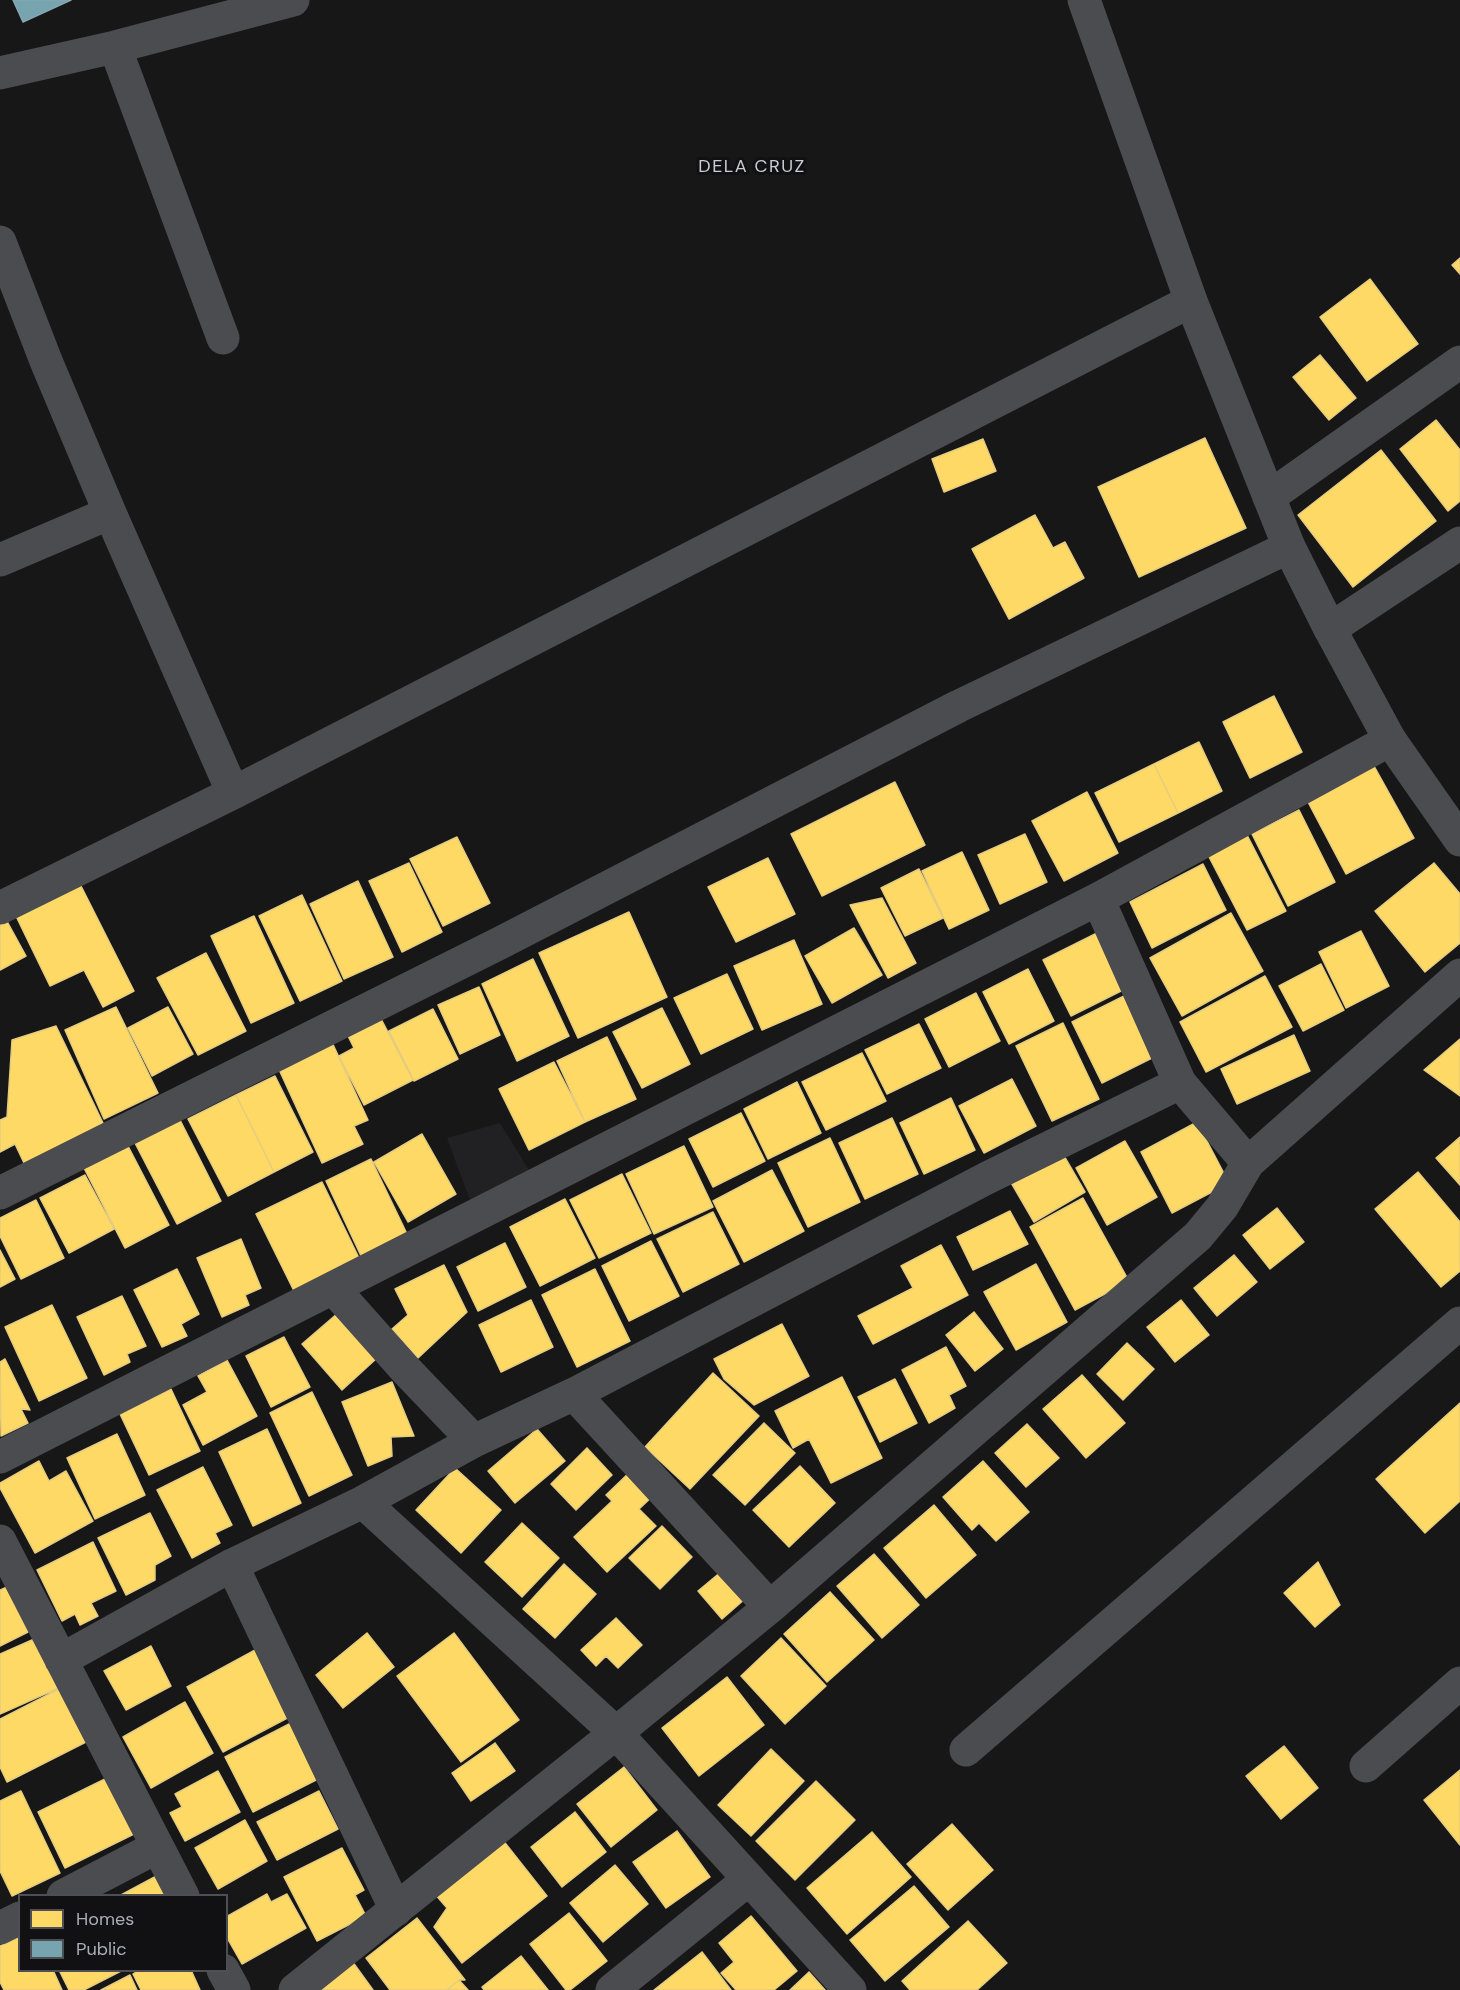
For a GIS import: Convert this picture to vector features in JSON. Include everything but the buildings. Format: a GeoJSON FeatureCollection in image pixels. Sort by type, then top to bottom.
{"type":"FeatureCollection","features":[{"type":"Feature","properties":{"kind":"street"},"geometry":{"type":"LineString","coordinates":[[0,73],[115,47],[293,0]]}},
{"type":"Feature","properties":{"kind":"street"},"geometry":{"type":"LineString","coordinates":[[1084,0],[1191,301],[1289,547],[1390,740],[1460,840]]}},
{"type":"Feature","properties":{"kind":"street"},"geometry":{"type":"LineString","coordinates":[[115,47],[223,338]]}},
{"type":"Feature","properties":{"kind":"street"},"geometry":{"type":"LineString","coordinates":[[0,242],[46,361],[110,513],[234,793]]}},
{"type":"Feature","properties":{"kind":"street"},"geometry":{"type":"LineString","coordinates":[[0,908],[234,793],[1191,301]]}},
{"type":"Feature","properties":{"kind":"street"},"geometry":{"type":"LineString","coordinates":[[1269,496],[1460,362]]}},
{"type":"Feature","properties":{"kind":"street"},"geometry":{"type":"LineString","coordinates":[[0,560],[110,513]]}},
{"type":"Feature","properties":{"kind":"street"},"geometry":{"type":"LineString","coordinates":[[1330,629],[1460,543]]}},
{"type":"Feature","properties":{"kind":"street"},"geometry":{"type":"LineString","coordinates":[[0,1193],[502,942],[959,706],[1289,547]]}},
{"type":"Feature","properties":{"kind":"street"},"geometry":{"type":"LineString","coordinates":[[0,1457],[1098,898],[1390,740]]}},
{"type":"Feature","properties":{"kind":"street"},"geometry":{"type":"LineString","coordinates":[[1098,898],[1180,1083],[1248,1163]]}},
{"type":"Feature","properties":{"kind":"street"},"geometry":{"type":"LineString","coordinates":[[295,1990],[771,1607],[1198,1236],[1222,1207],[1248,1163],[1460,975]]}},
{"type":"Feature","properties":{"kind":"street"},"geometry":{"type":"LineString","coordinates":[[61,1660],[232,1565],[363,1502],[474,1441],[574,1394],[987,1178],[1180,1083]]}},
{"type":"Feature","properties":{"kind":"street"},"geometry":{"type":"LineString","coordinates":[[333,1288],[405,1369],[474,1441]]}},
{"type":"Feature","properties":{"kind":"street"},"geometry":{"type":"LineString","coordinates":[[966,1750],[1460,1323]]}},
{"type":"Feature","properties":{"kind":"street"},"geometry":{"type":"LineString","coordinates":[[574,1394],[771,1607]]}},
{"type":"Feature","properties":{"kind":"street"},"geometry":{"type":"LineString","coordinates":[[363,1502],[616,1733],[850,1990]]}},
{"type":"Feature","properties":{"kind":"street"},"geometry":{"type":"LineString","coordinates":[[0,1541],[182,1894]]}},
{"type":"Feature","properties":{"kind":"street"},"geometry":{"type":"LineString","coordinates":[[232,1565],[396,1910]]}},
{"type":"Feature","properties":{"kind":"street"},"geometry":{"type":"LineString","coordinates":[[1366,1766],[1460,1683]]}},
{"type":"Feature","properties":{"kind":"street"},"geometry":{"type":"LineString","coordinates":[[67,1894],[157,1847]]}},
{"type":"Feature","properties":{"kind":"street"},"geometry":{"type":"LineString","coordinates":[[612,1990],[749,1879]]}},
{"type":"Feature","properties":{"kind":"street"},"geometry":{"type":"LineString","coordinates":[[0,1928],[18,1919]]}},
{"type":"Feature","properties":{"kind":"street"},"geometry":{"type":"LineString","coordinates":[[224,1972],[234,1990]]}},
{"type":"Feature","properties":{"kind":"shaded area"},"geometry":{"type":"Polygon","coordinates":[[[500,1123],[534,1178],[472,1206],[447,1138],[500,1123]]]}},
{"type":"Feature","properties":{"kind":"district","name":"DELA CRUZ"},"geometry":{"type":"Point","coordinates":[752,167]}}]}
